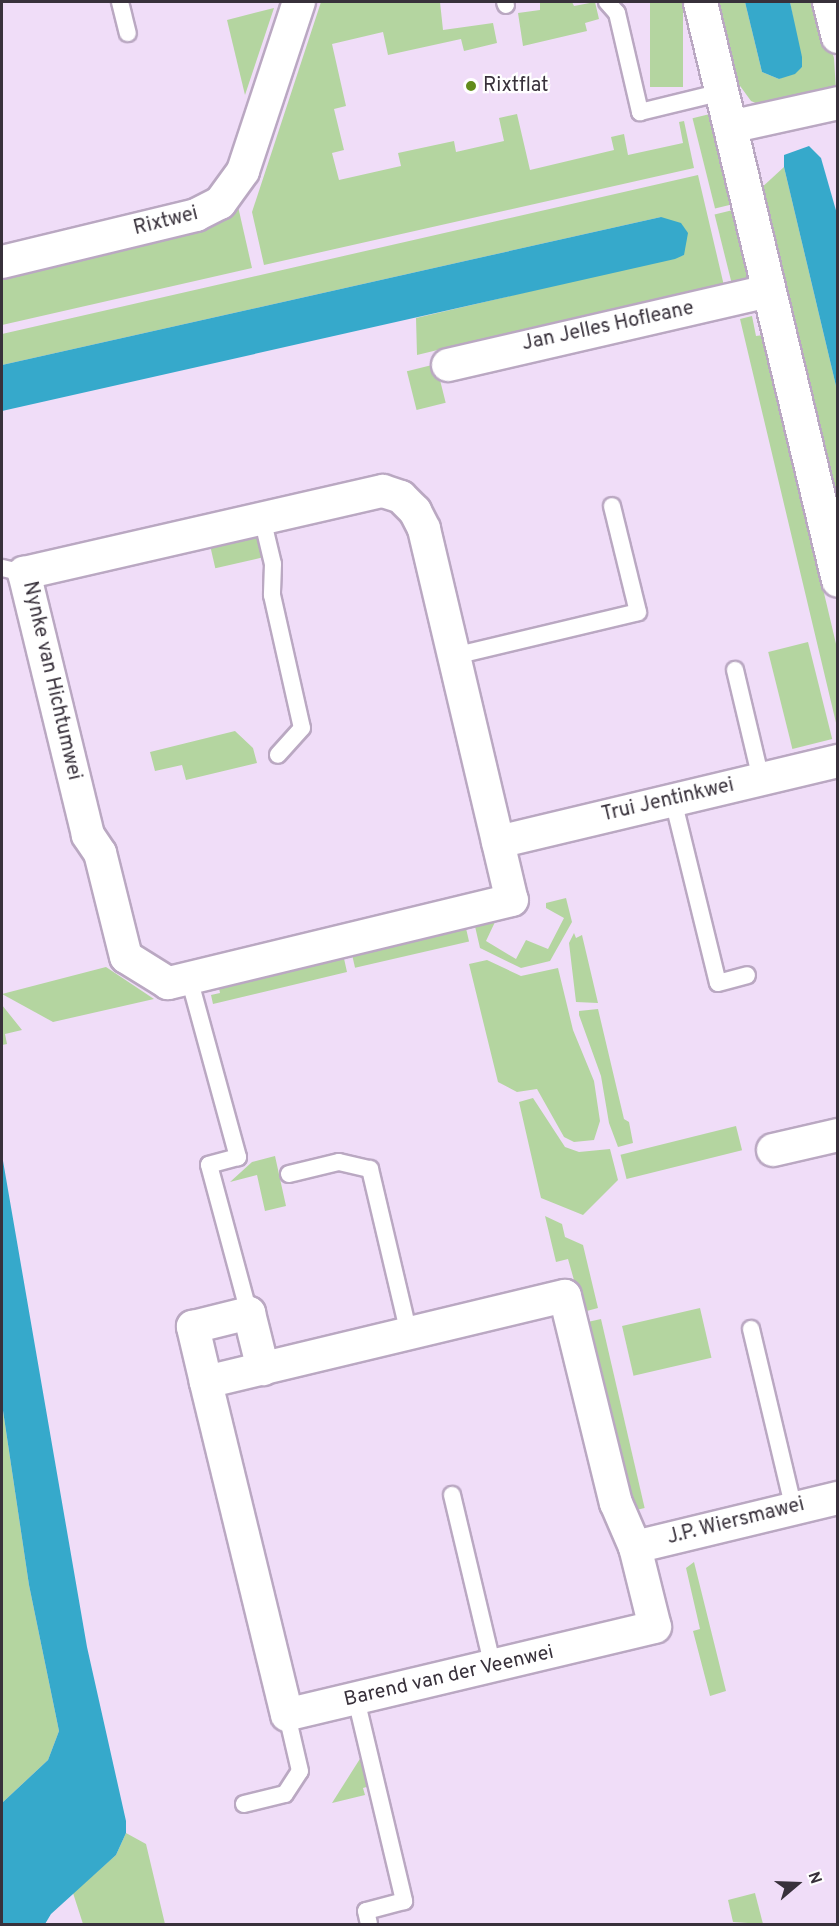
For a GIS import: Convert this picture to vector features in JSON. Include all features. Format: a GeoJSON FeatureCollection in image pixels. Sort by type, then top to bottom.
{"type":"FeatureCollection","features":[{"type":"Feature","properties":{"kind":"street","name":"Rixtwei"},"geometry":{"type":"LineString","coordinates":[[2,262],[196,215],[220,203],[243,171],[299,2]]}},
{"type":"Feature","properties":{"kind":"street"},"geometry":{"type":"LineString","coordinates":[[700,2],[837,580]]}},
{"type":"Feature","properties":{"kind":"street"},"geometry":{"type":"LineString","coordinates":[[829,2],[837,37]]}},
{"type":"Feature","properties":{"kind":"street"},"geometry":{"type":"LineString","coordinates":[[730,127],[837,103]]}},
{"type":"Feature","properties":{"kind":"street","name":"Jan Jelles Hofleane"},"geometry":{"type":"LineString","coordinates":[[448,365],[769,291]]}},
{"type":"Feature","properties":{"kind":"street","name":"Nynke van Hichtumwei"},"geometry":{"type":"LineString","coordinates":[[383,491],[401,496],[415,511],[424,529],[512,900],[168,983],[126,957],[100,853],[88,835],[13,570],[262,518],[364,493],[383,491]]}},
{"type":"Feature","properties":{"kind":"street","name":"Trui Jentinkwei"},"geometry":{"type":"LineString","coordinates":[[498,842],[837,760]]}},
{"type":"Feature","properties":{"kind":"street"},"geometry":{"type":"LineString","coordinates":[[773,1150],[837,1135]]}},
{"type":"Feature","properties":{"kind":"street","name":"Barend van der Veenwei"},"geometry":{"type":"LineString","coordinates":[[206,1382],[565,1296],[615,1503],[635,1547],[655,1627],[287,1715]]}},
{"type":"Feature","properties":{"kind":"street"},"geometry":{"type":"LineString","coordinates":[[263,1369],[249,1313],[193,1327],[287,1715]]}},
{"type":"Feature","properties":{"kind":"street","name":"J.P. Wiersmawei"},"geometry":{"type":"LineString","coordinates":[[635,1547],[837,1498]]}},
{"type":"Feature","properties":{"kind":"lane"},"geometry":{"type":"LineString","coordinates":[[120,2],[128,33]]}},
{"type":"Feature","properties":{"kind":"lane"},"geometry":{"type":"LineString","coordinates":[[607,2],[617,13],[640,112],[722,92]]}},
{"type":"Feature","properties":{"kind":"lane"},"geometry":{"type":"LineString","coordinates":[[454,656],[638,612],[612,506]]}},
{"type":"Feature","properties":{"kind":"lane"},"geometry":{"type":"LineString","coordinates":[[262,518],[273,564],[272,595],[302,728],[278,755]]}},
{"type":"Feature","properties":{"kind":"lane"},"geometry":{"type":"LineString","coordinates":[[735,670],[761,779]]}},
{"type":"Feature","properties":{"kind":"lane"},"geometry":{"type":"LineString","coordinates":[[673,800],[718,982],[747,975]]}},
{"type":"Feature","properties":{"kind":"lane"},"geometry":{"type":"LineString","coordinates":[[189,978],[238,1157],[209,1165],[249,1313]]}},
{"type":"Feature","properties":{"kind":"lane"},"geometry":{"type":"LineString","coordinates":[[289,1174],[339,1162],[370,1169],[409,1334]]}},
{"type":"Feature","properties":{"kind":"lane"},"geometry":{"type":"LineString","coordinates":[[751,1329],[794,1509]]}},
{"type":"Feature","properties":{"kind":"lane"},"geometry":{"type":"LineString","coordinates":[[452,1495],[494,1667]]}},
{"type":"Feature","properties":{"kind":"lane"},"geometry":{"type":"LineString","coordinates":[[356,1699],[404,1901],[366,1911],[369,1924]]}},
{"type":"Feature","properties":{"kind":"lane"},"geometry":{"type":"LineString","coordinates":[[244,1804],[285,1794],[300,1771],[287,1715]]}},
{"type":"Feature","properties":{"kind":"green space"},"geometry":{"type":"Polygon","coordinates":[[[321,2],[440,2],[443,30],[493,23],[497,43],[464,51],[461,39],[388,55],[383,32],[332,44],[346,106],[334,109],[344,150],[332,153],[339,180],[401,166],[398,153],[454,141],[456,152],[504,141],[499,118],[517,114],[530,170],[614,150],[611,137],[624,134],[628,155],[683,143],[679,122],[684,121],[694,168],[264,265],[252,212],[321,2]]]}},
{"type":"Feature","properties":{"kind":"green space"},"geometry":{"type":"Polygon","coordinates":[[[540,2],[572,2],[574,6],[595,2],[599,19],[585,23],[587,31],[523,46],[518,13],[540,10],[540,2]]]}},
{"type":"Feature","properties":{"kind":"green space"},"geometry":{"type":"Polygon","coordinates":[[[650,2],[683,2],[683,87],[650,87],[650,2]]]}},
{"type":"Feature","properties":{"kind":"green space"},"geometry":{"type":"Polygon","coordinates":[[[716,2],[745,2],[762,72],[779,79],[802,67],[790,2],[818,2],[834,58],[836,90],[760,105],[751,101],[735,79],[716,2]]]}},
{"type":"Feature","properties":{"kind":"green space"},"geometry":{"type":"Polygon","coordinates":[[[274,8],[245,95],[227,20],[274,8]]]}},
{"type":"Feature","properties":{"kind":"green space"},"geometry":{"type":"Polygon","coordinates":[[[710,114],[732,204],[715,209],[693,118],[710,114]]]}},
{"type":"Feature","properties":{"kind":"green space"},"geometry":{"type":"Polygon","coordinates":[[[784,167],[837,390],[837,509],[760,189],[784,167]]]}},
{"type":"Feature","properties":{"kind":"green space"},"geometry":{"type":"Polygon","coordinates":[[[698,175],[725,290],[542,335],[537,326],[417,355],[416,318],[684,255],[661,217],[2,365],[2,334],[698,175]]]}},
{"type":"Feature","properties":{"kind":"green space"},"geometry":{"type":"Polygon","coordinates":[[[237,202],[252,268],[2,325],[2,273],[237,202]]]}},
{"type":"Feature","properties":{"kind":"green space"},"geometry":{"type":"Polygon","coordinates":[[[733,210],[751,284],[733,288],[715,215],[733,210]]]}},
{"type":"Feature","properties":{"kind":"green space"},"geometry":{"type":"Polygon","coordinates":[[[752,316],[756,336],[763,335],[837,648],[837,727],[740,319],[752,316]]]}},
{"type":"Feature","properties":{"kind":"green space"},"geometry":{"type":"Polygon","coordinates":[[[436,364],[446,403],[417,410],[407,371],[436,364]]]}},
{"type":"Feature","properties":{"kind":"green space"},"geometry":{"type":"Polygon","coordinates":[[[257,531],[263,557],[215,568],[209,542],[257,531]]]}},
{"type":"Feature","properties":{"kind":"green space"},"geometry":{"type":"Polygon","coordinates":[[[808,642],[832,739],[792,749],[768,652],[808,642]]]}},
{"type":"Feature","properties":{"kind":"green space"},"geometry":{"type":"Polygon","coordinates":[[[235,731],[253,748],[257,763],[186,780],[182,765],[155,771],[150,752],[235,731]]]}},
{"type":"Feature","properties":{"kind":"green space"},"geometry":{"type":"Polygon","coordinates":[[[566,898],[572,922],[550,961],[521,968],[480,948],[474,922],[491,919],[495,922],[486,941],[516,959],[526,940],[548,949],[564,918],[546,908],[546,903],[566,898]]]}},
{"type":"Feature","properties":{"kind":"green space"},"geometry":{"type":"Polygon","coordinates":[[[465,924],[469,942],[355,968],[351,950],[465,924]]]}},
{"type":"Feature","properties":{"kind":"green space"},"geometry":{"type":"Polygon","coordinates":[[[574,933],[576,938],[582,935],[598,1003],[576,1002],[569,943],[574,933]]]}},
{"type":"Feature","properties":{"kind":"green space"},"geometry":{"type":"Polygon","coordinates":[[[343,954],[347,972],[213,1004],[211,995],[220,993],[218,983],[343,954]]]}},
{"type":"Feature","properties":{"kind":"green space"},"geometry":{"type":"Polygon","coordinates":[[[487,960],[521,976],[558,968],[573,1030],[594,1081],[600,1121],[594,1140],[574,1142],[564,1137],[537,1089],[517,1092],[498,1082],[469,964],[487,960]]]}},
{"type":"Feature","properties":{"kind":"green space"},"geometry":{"type":"Polygon","coordinates":[[[106,967],[154,999],[53,1022],[2,994],[106,967]]]}},
{"type":"Feature","properties":{"kind":"green space"},"geometry":{"type":"Polygon","coordinates":[[[2,1005],[22,1030],[5,1034],[7,1044],[2,1045],[2,1005]]]}},
{"type":"Feature","properties":{"kind":"green space"},"geometry":{"type":"Polygon","coordinates":[[[598,1009],[624,1119],[629,1122],[633,1143],[618,1147],[609,1123],[601,1076],[579,1015],[579,1011],[598,1009]]]}},
{"type":"Feature","properties":{"kind":"green space"},"geometry":{"type":"Polygon","coordinates":[[[533,1098],[565,1147],[579,1152],[610,1149],[618,1180],[583,1215],[541,1198],[519,1102],[533,1098]]]}},
{"type":"Feature","properties":{"kind":"green space"},"geometry":{"type":"Polygon","coordinates":[[[736,1126],[742,1150],[627,1179],[621,1155],[736,1126]]]}},
{"type":"Feature","properties":{"kind":"green space"},"geometry":{"type":"Polygon","coordinates":[[[275,1156],[286,1206],[265,1211],[257,1175],[230,1182],[252,1162],[275,1156]]]}},
{"type":"Feature","properties":{"kind":"green space"},"geometry":{"type":"Polygon","coordinates":[[[545,1216],[562,1224],[565,1237],[583,1245],[598,1308],[583,1312],[568,1259],[556,1262],[545,1216]]]}},
{"type":"Feature","properties":{"kind":"green space"},"geometry":{"type":"Polygon","coordinates":[[[700,1308],[711,1358],[634,1376],[622,1326],[700,1308]]]}},
{"type":"Feature","properties":{"kind":"green space"},"geometry":{"type":"Polygon","coordinates":[[[601,1319],[645,1508],[629,1512],[585,1323],[601,1319]]]}},
{"type":"Feature","properties":{"kind":"green space"},"geometry":{"type":"Polygon","coordinates":[[[2,1404],[29,1585],[59,1731],[48,1760],[2,1803],[2,1404]]]}},
{"type":"Feature","properties":{"kind":"green space"},"geometry":{"type":"Polygon","coordinates":[[[694,1562],[726,1691],[710,1696],[693,1631],[700,1629],[686,1568],[694,1562]]]}},
{"type":"Feature","properties":{"kind":"green space"},"geometry":{"type":"Polygon","coordinates":[[[363,1754],[370,1786],[363,1788],[365,1795],[332,1803],[363,1754]]]}},
{"type":"Feature","properties":{"kind":"green space"},"geometry":{"type":"Polygon","coordinates":[[[126,1833],[146,1844],[165,1924],[83,1924],[73,1893],[116,1855],[126,1833]]]}},
{"type":"Feature","properties":{"kind":"green space"},"geometry":{"type":"Polygon","coordinates":[[[755,1893],[763,1924],[733,1922],[728,1900],[755,1893]]]}},
{"type":"Feature","properties":{"kind":"water"},"geometry":{"type":"Polygon","coordinates":[[[745,2],[790,2],[802,57],[802,67],[795,74],[779,79],[762,72],[745,2]]]}},
{"type":"Feature","properties":{"kind":"water"},"geometry":{"type":"Polygon","coordinates":[[[809,146],[821,158],[837,214],[837,390],[784,167],[784,155],[809,146]]]}},
{"type":"Feature","properties":{"kind":"water"},"geometry":{"type":"Polygon","coordinates":[[[661,217],[681,223],[688,233],[684,255],[675,259],[2,411],[2,365],[661,217]]]}},
{"type":"Feature","properties":{"kind":"water"},"geometry":{"type":"Polygon","coordinates":[[[2,1155],[87,1647],[126,1821],[126,1833],[116,1855],[51,1914],[45,1924],[2,1924],[2,1803],[48,1760],[59,1731],[29,1585],[2,1404],[2,1155]]]}},
{"type":"Feature","properties":{"kind":"place","name":"Rixtflat"},"geometry":{"type":"Point","coordinates":[471,86]}}]}
